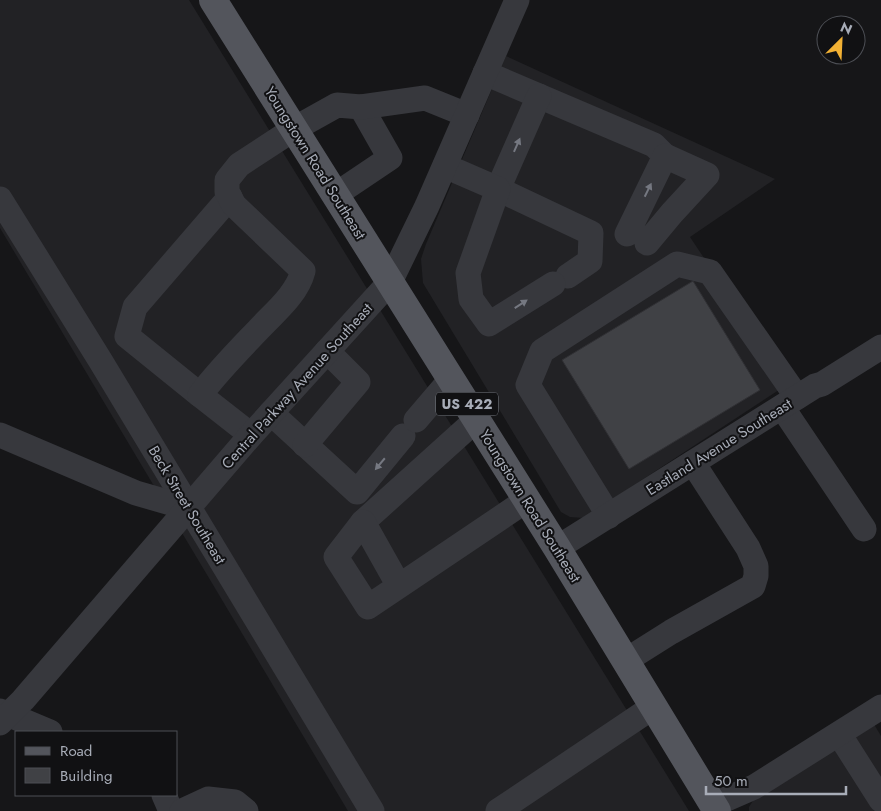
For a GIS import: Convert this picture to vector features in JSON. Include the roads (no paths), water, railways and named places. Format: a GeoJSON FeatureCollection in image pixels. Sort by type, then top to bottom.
{"type":"FeatureCollection","features":[{"type":"Feature","properties":{"kind":"main road","name":"Youngstown Road Southeast"},"geometry":{"type":"LineString","coordinates":[[213,0],[557,548],[715,808]]}},
{"type":"Feature","properties":{"kind":"street","name":"Central Parkway Avenue Southeast"},"geometry":{"type":"LineString","coordinates":[[3,716],[23,700],[251,435],[390,282],[427,206],[518,0]]}},
{"type":"Feature","properties":{"kind":"street"},"geometry":{"type":"LineString","coordinates":[[485,73],[654,145],[665,156],[707,176],[672,212],[637,238]]}},
{"type":"Feature","properties":{"kind":"street"},"geometry":{"type":"LineString","coordinates":[[539,96],[498,189],[468,273],[471,299],[490,324],[590,262],[591,233]]}},
{"type":"Feature","properties":{"kind":"street"},"geometry":{"type":"LineString","coordinates":[[200,395],[216,374],[290,296],[300,281],[303,271],[234,205],[227,192],[227,180],[239,164],[294,129],[337,105],[361,107],[425,98],[467,115]]}},
{"type":"Feature","properties":{"kind":"street"},"geometry":{"type":"LineString","coordinates":[[335,195],[390,158],[361,107]]}},
{"type":"Feature","properties":{"kind":"street"},"geometry":{"type":"LineString","coordinates":[[637,238],[665,156]]}},
{"type":"Feature","properties":{"kind":"street"},"geometry":{"type":"LineString","coordinates":[[445,166],[591,233],[609,227],[637,238],[654,246],[668,269]]}},
{"type":"Feature","properties":{"kind":"street"},"geometry":{"type":"LineString","coordinates":[[230,197],[135,307],[126,336],[251,435]]}},
{"type":"Feature","properties":{"kind":"street","name":"Beck Street Southeast"},"geometry":{"type":"LineString","coordinates":[[0,199],[100,360],[372,811]]}},
{"type":"Feature","properties":{"kind":"street"},"geometry":{"type":"LineString","coordinates":[[609,516],[528,385],[542,351],[677,264],[710,272],[790,402],[864,529]]}},
{"type":"Feature","properties":{"kind":"street","name":"Eastland Avenue Southeast"},"geometry":{"type":"LineString","coordinates":[[557,548],[881,347]]}},
{"type":"Feature","properties":{"kind":"street"},"geometry":{"type":"LineString","coordinates":[[305,445],[358,382],[327,351]]}},
{"type":"Feature","properties":{"kind":"street"},"geometry":{"type":"LineString","coordinates":[[272,413],[357,492],[451,379]]}},
{"type":"Feature","properties":{"kind":"street"},"geometry":{"type":"LineString","coordinates":[[476,420],[363,522],[336,557],[368,607],[527,500]]}},
{"type":"Feature","properties":{"kind":"street"},"geometry":{"type":"LineString","coordinates":[[0,435],[136,492],[188,508]]}},
{"type":"Feature","properties":{"kind":"street"},"geometry":{"type":"LineString","coordinates":[[625,661],[670,632],[753,586],[756,566],[748,548],[693,463]]}},
{"type":"Feature","properties":{"kind":"street"},"geometry":{"type":"LineString","coordinates":[[363,522],[399,586]]}},
{"type":"Feature","properties":{"kind":"street"},"geometry":{"type":"LineString","coordinates":[[498,811],[653,707]]}},
{"type":"Feature","properties":{"kind":"street"},"geometry":{"type":"LineString","coordinates":[[715,808],[754,787],[881,707]]}},
{"type":"Feature","properties":{"kind":"street"},"geometry":{"type":"LineString","coordinates":[[3,716],[47,731]]}},
{"type":"Feature","properties":{"kind":"street"},"geometry":{"type":"LineString","coordinates":[[839,734],[881,800]]}},
{"type":"Feature","properties":{"kind":"street"},"geometry":{"type":"LineString","coordinates":[[164,796],[170,811]]}},
{"type":"Feature","properties":{"kind":"street"},"geometry":{"type":"LineString","coordinates":[[182,811],[208,799],[235,802],[246,811]]}}]}
